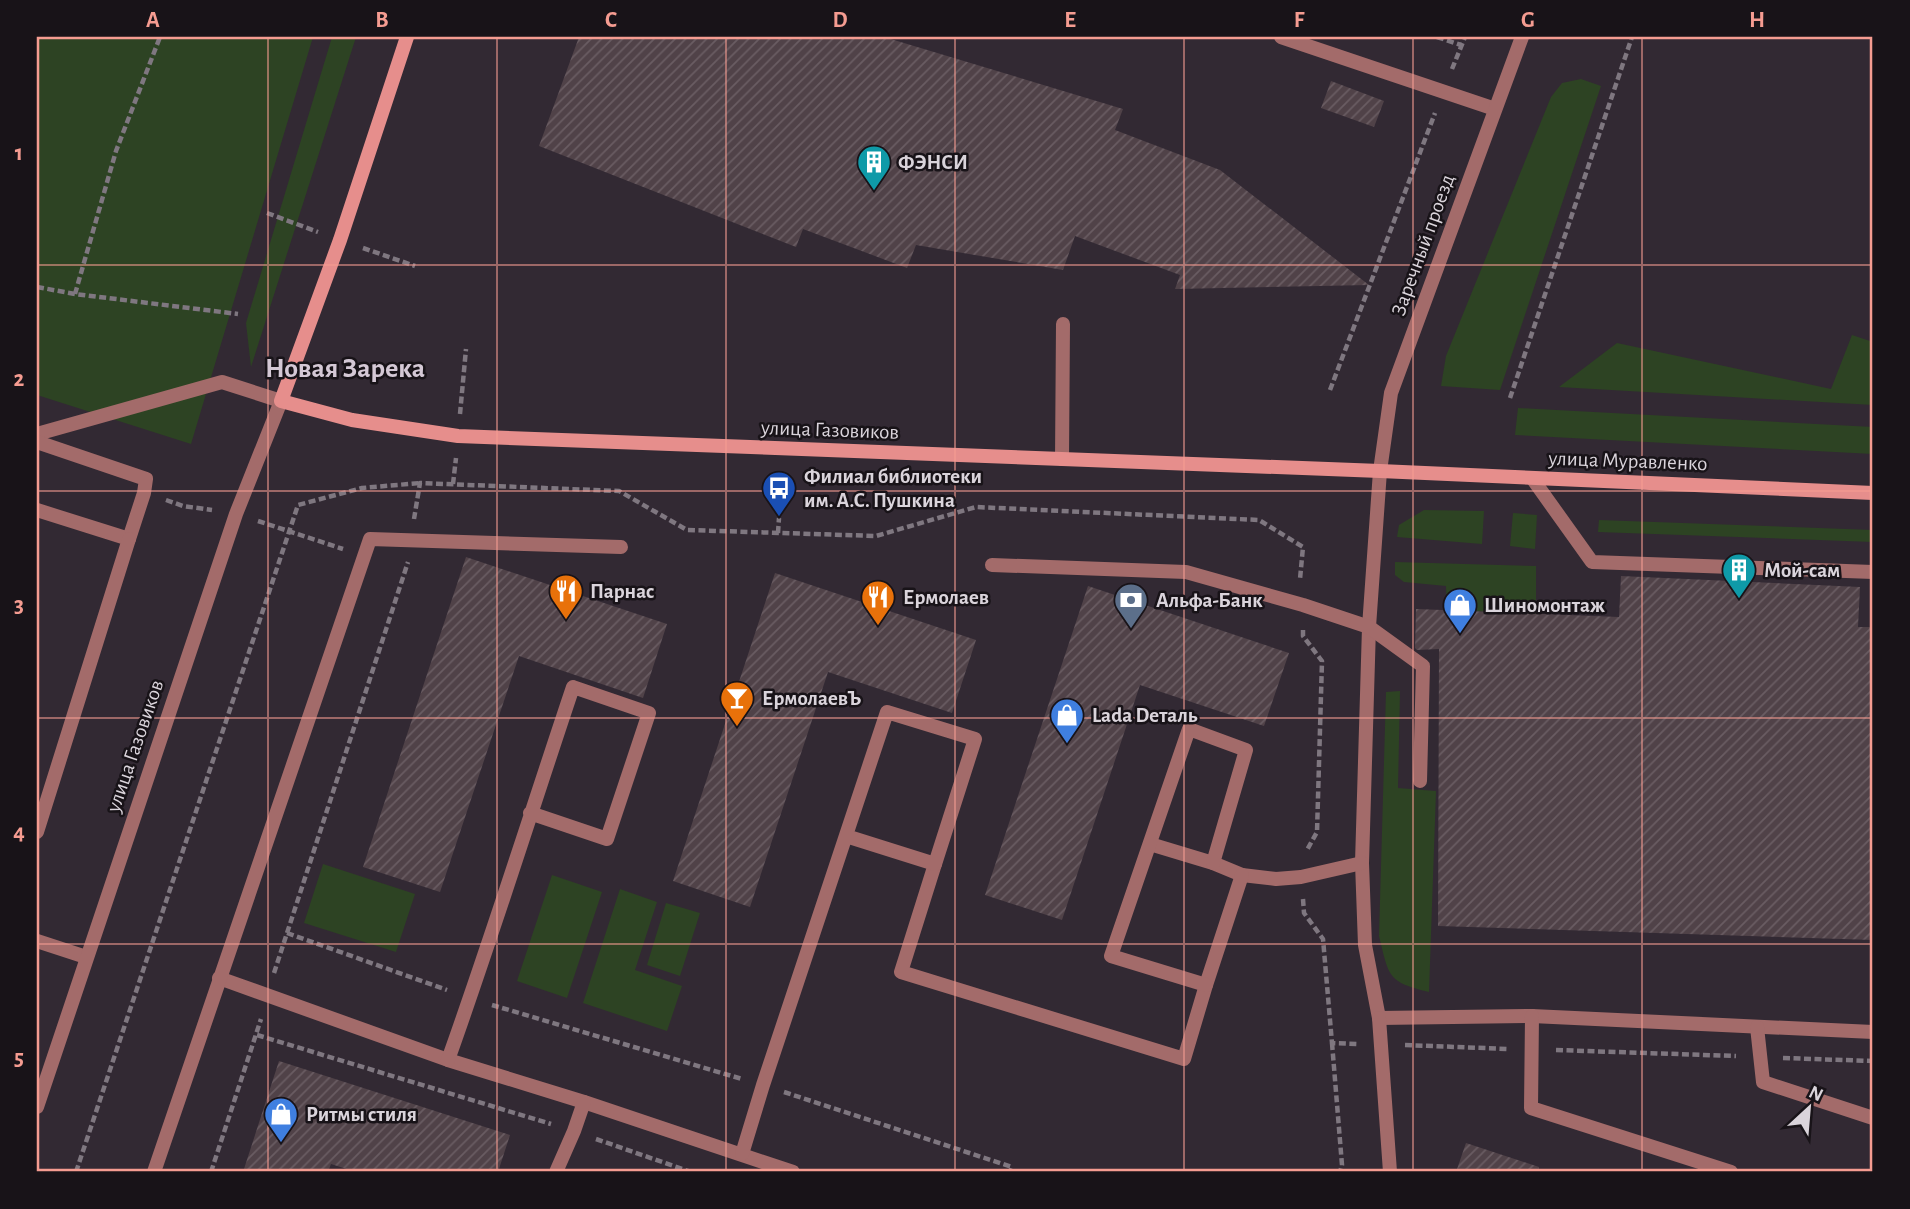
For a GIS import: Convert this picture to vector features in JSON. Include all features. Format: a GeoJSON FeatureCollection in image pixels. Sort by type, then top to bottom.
{"type":"FeatureCollection","features":[{"type":"Feature","properties":{"kind":"main road","name":"улица Газовиков"},"geometry":{"type":"LineString","coordinates":[[407,37],[340,240],[281,401],[352,419],[458,436],[1380,471]]}},
{"type":"Feature","properties":{"kind":"main road","name":"улица Муравленко"},"geometry":{"type":"LineString","coordinates":[[1380,471],[1873,493]]}},
{"type":"Feature","properties":{"kind":"street"},"geometry":{"type":"LineString","coordinates":[[1281,37],[1495,109]]}},
{"type":"Feature","properties":{"kind":"street","name":"Заречный проезд"},"geometry":{"type":"LineString","coordinates":[[1390,1172],[1379,1017],[1365,945],[1362,863],[1369,627],[1380,471],[1391,393],[1522,37]]}},
{"type":"Feature","properties":{"kind":"street"},"geometry":{"type":"LineString","coordinates":[[1062,459],[1063,324]]}},
{"type":"Feature","properties":{"kind":"street"},"geometry":{"type":"LineString","coordinates":[[37,434],[222,382],[281,401]]}},
{"type":"Feature","properties":{"kind":"street","name":"улица Газовиков"},"geometry":{"type":"LineString","coordinates":[[37,1107],[231,527],[281,401]]}},
{"type":"Feature","properties":{"kind":"street"},"geometry":{"type":"LineString","coordinates":[[37,442],[146,479],[144,493],[37,832]]}},
{"type":"Feature","properties":{"kind":"street"},"geometry":{"type":"LineString","coordinates":[[1532,478],[1592,562],[1873,572]]}},
{"type":"Feature","properties":{"kind":"street"},"geometry":{"type":"LineString","coordinates":[[37,510],[129,539]]}},
{"type":"Feature","properties":{"kind":"street"},"geometry":{"type":"LineString","coordinates":[[154,1172],[370,539],[621,547]]}},
{"type":"Feature","properties":{"kind":"street"},"geometry":{"type":"LineString","coordinates":[[992,565],[1186,572],[1369,627],[1423,666],[1420,781]]}},
{"type":"Feature","properties":{"kind":"street"},"geometry":{"type":"LineString","coordinates":[[448,1060],[470,999],[530,813],[573,687],[649,713],[607,839],[530,813]]}},
{"type":"Feature","properties":{"kind":"street"},"geometry":{"type":"LineString","coordinates":[[742,1154],[762,1085],[887,712],[975,739],[901,972],[1184,1059],[1242,875]]}},
{"type":"Feature","properties":{"kind":"street"},"geometry":{"type":"LineString","coordinates":[[1206,985],[1111,956],[1189,730],[1246,750],[1213,863]]}},
{"type":"Feature","properties":{"kind":"street"},"geometry":{"type":"LineString","coordinates":[[846,836],[935,864]]}},
{"type":"Feature","properties":{"kind":"street"},"geometry":{"type":"LineString","coordinates":[[1150,844],[1213,863],[1242,875],[1276,879],[1301,877],[1362,863]]}},
{"type":"Feature","properties":{"kind":"street"},"geometry":{"type":"LineString","coordinates":[[37,941],[86,957]]}},
{"type":"Feature","properties":{"kind":"street"},"geometry":{"type":"LineString","coordinates":[[219,978],[448,1060],[793,1172]]}},
{"type":"Feature","properties":{"kind":"street"},"geometry":{"type":"LineString","coordinates":[[1532,1016],[1531,1108],[1731,1172]]}},
{"type":"Feature","properties":{"kind":"street"},"geometry":{"type":"LineString","coordinates":[[1379,1017],[1532,1016],[1873,1032]]}},
{"type":"Feature","properties":{"kind":"street"},"geometry":{"type":"LineString","coordinates":[[1757,1027],[1763,1082],[1873,1118]]}},
{"type":"Feature","properties":{"kind":"street"},"geometry":{"type":"LineString","coordinates":[[556,1172],[584,1102]]}},
{"type":"Feature","properties":{"kind":"path"},"geometry":{"type":"LineString","coordinates":[[75,294],[116,152],[160,37]]}},
{"type":"Feature","properties":{"kind":"path"},"geometry":{"type":"LineString","coordinates":[[1437,37],[1461,45]]}},
{"type":"Feature","properties":{"kind":"path"},"geometry":{"type":"LineString","coordinates":[[1330,390],[1465,37]]}},
{"type":"Feature","properties":{"kind":"path"},"geometry":{"type":"LineString","coordinates":[[1510,398],[1632,37]]}},
{"type":"Feature","properties":{"kind":"path"},"geometry":{"type":"LineString","coordinates":[[37,287],[238,314]]}},
{"type":"Feature","properties":{"kind":"path"},"geometry":{"type":"LineString","coordinates":[[76,1172],[298,505],[362,488],[420,482]]}},
{"type":"Feature","properties":{"kind":"path"},"geometry":{"type":"LineString","coordinates":[[778,533],[779,518]]}},
{"type":"Feature","properties":{"kind":"path"},"geometry":{"type":"LineString","coordinates":[[287,933],[470,999],[762,1085],[1012,1167],[1010,1172]]}},
{"type":"Feature","properties":{"kind":"path"},"geometry":{"type":"LineString","coordinates":[[257,1035],[574,1131],[691,1172]]}},
{"type":"Feature","properties":{"kind":"path"},"geometry":{"type":"LineString","coordinates":[[1332,1043],[1342,1165],[1340,1172]]}},
{"type":"Feature","properties":{"kind":"green space"},"geometry":{"type":"Polygon","coordinates":[[[37,37],[313,37],[191,444],[37,395],[37,37]]]}},
{"type":"Feature","properties":{"kind":"green space"},"geometry":{"type":"Polygon","coordinates":[[[332,37],[356,37],[251,367],[246,323],[332,37]]]}},
{"type":"Feature","properties":{"kind":"green space"},"geometry":{"type":"Polygon","coordinates":[[[1581,79],[1601,86],[1500,390],[1441,386],[1446,356],[1551,97],[1562,83],[1581,79]]]}},
{"type":"Feature","properties":{"kind":"green space"},"geometry":{"type":"Polygon","coordinates":[[[1852,335],[1873,342],[1873,405],[1559,387],[1617,343],[1831,389],[1852,335]]]}},
{"type":"Feature","properties":{"kind":"green space"},"geometry":{"type":"Polygon","coordinates":[[[1518,408],[1873,427],[1873,454],[1515,435],[1518,408]]]}},
{"type":"Feature","properties":{"kind":"green space"},"geometry":{"type":"Polygon","coordinates":[[[1424,510],[1484,511],[1482,544],[1397,537],[1399,525],[1424,510]]]}},
{"type":"Feature","properties":{"kind":"green space"},"geometry":{"type":"Polygon","coordinates":[[[1513,513],[1537,515],[1535,549],[1510,546],[1513,513]]]}},
{"type":"Feature","properties":{"kind":"green space"},"geometry":{"type":"Polygon","coordinates":[[[1599,520],[1873,530],[1873,542],[1598,532],[1599,520]]]}},
{"type":"Feature","properties":{"kind":"green space"},"geometry":{"type":"Polygon","coordinates":[[[1395,562],[1536,566],[1536,614],[1447,610],[1446,586],[1404,582],[1395,575],[1395,562]]]}},
{"type":"Feature","properties":{"kind":"green space"},"geometry":{"type":"Polygon","coordinates":[[[1400,691],[1398,788],[1436,791],[1429,992],[1405,985],[1392,975],[1379,936],[1386,692],[1400,691]]]}},
{"type":"Feature","properties":{"kind":"green space"},"geometry":{"type":"Polygon","coordinates":[[[323,864],[415,894],[396,952],[304,923],[323,864]]]}},
{"type":"Feature","properties":{"kind":"green space"},"geometry":{"type":"Polygon","coordinates":[[[552,875],[602,892],[567,998],[517,981],[552,875]]]}},
{"type":"Feature","properties":{"kind":"green space"},"geometry":{"type":"Polygon","coordinates":[[[620,889],[657,902],[635,970],[682,986],[667,1031],[583,1003],[620,889]]]}},
{"type":"Feature","properties":{"kind":"green space"},"geometry":{"type":"Polygon","coordinates":[[[666,903],[700,913],[680,976],[647,965],[666,903]]]}},
{"type":"Feature","properties":{"kind":"building"},"geometry":{"type":"Polygon","coordinates":[[[579,37],[884,37],[1123,109],[1115,130],[1220,170],[1369,285],[1175,289],[1180,275],[1075,236],[1063,270],[916,245],[907,268],[803,229],[796,247],[539,146],[579,37]]]}},
{"type":"Feature","properties":{"kind":"building"},"geometry":{"type":"Polygon","coordinates":[[[1331,81],[1384,101],[1374,127],[1321,108],[1331,81]]]}},
{"type":"Feature","properties":{"kind":"building"},"geometry":{"type":"Polygon","coordinates":[[[466,557],[667,624],[643,698],[519,656],[440,892],[363,867],[466,557]]]}},
{"type":"Feature","properties":{"kind":"building"},"geometry":{"type":"Polygon","coordinates":[[[775,573],[976,640],[952,713],[828,672],[750,907],[673,881],[775,573]]]}},
{"type":"Feature","properties":{"kind":"building"},"geometry":{"type":"Polygon","coordinates":[[[1621,576],[1860,587],[1858,627],[1873,627],[1873,940],[1438,926],[1439,649],[1415,648],[1416,609],[1619,617],[1621,576]]]}},
{"type":"Feature","properties":{"kind":"building"},"geometry":{"type":"Polygon","coordinates":[[[1088,586],[1289,653],[1264,726],[1140,685],[1062,920],[985,895],[1088,586]]]}},
{"type":"Feature","properties":{"kind":"building"},"geometry":{"type":"Polygon","coordinates":[[[279,1061],[510,1135],[498,1172],[356,1172],[331,1164],[328,1172],[243,1172],[279,1061]]]}},
{"type":"Feature","properties":{"kind":"building"},"geometry":{"type":"Polygon","coordinates":[[[1466,1143],[1539,1167],[1539,1172],[1456,1172],[1466,1143]]]}},
{"type":"Feature","properties":{"kind":"place","name":"ФЭНСИ"},"geometry":{"type":"Point","coordinates":[874,192]}},
{"type":"Feature","properties":{"kind":"place","name":"Филиал библиотеки им. А.С. Пушкина"},"geometry":{"type":"Point","coordinates":[779,518]}},
{"type":"Feature","properties":{"kind":"place","name":"Мой-сам"},"geometry":{"type":"Point","coordinates":[1739,600]}},
{"type":"Feature","properties":{"kind":"place","name":"Парнас"},"geometry":{"type":"Point","coordinates":[566,621]}},
{"type":"Feature","properties":{"kind":"place","name":"Ермолаев"},"geometry":{"type":"Point","coordinates":[878,627]}},
{"type":"Feature","properties":{"kind":"place","name":"Альфа-Банк"},"geometry":{"type":"Point","coordinates":[1131,630]}},
{"type":"Feature","properties":{"kind":"place","name":"Шиномонтаж"},"geometry":{"type":"Point","coordinates":[1460,635]}},
{"type":"Feature","properties":{"kind":"place","name":"ЕрмолаевЪ"},"geometry":{"type":"Point","coordinates":[737,728]}},
{"type":"Feature","properties":{"kind":"place","name":"Lada Dеталь"},"geometry":{"type":"Point","coordinates":[1067,745]}},
{"type":"Feature","properties":{"kind":"place","name":"Ритмы стиля"},"geometry":{"type":"Point","coordinates":[281,1144]}},
{"type":"Feature","properties":{"kind":"district","name":"Новая Зарека"},"geometry":{"type":"Point","coordinates":[345,369]}}]}
